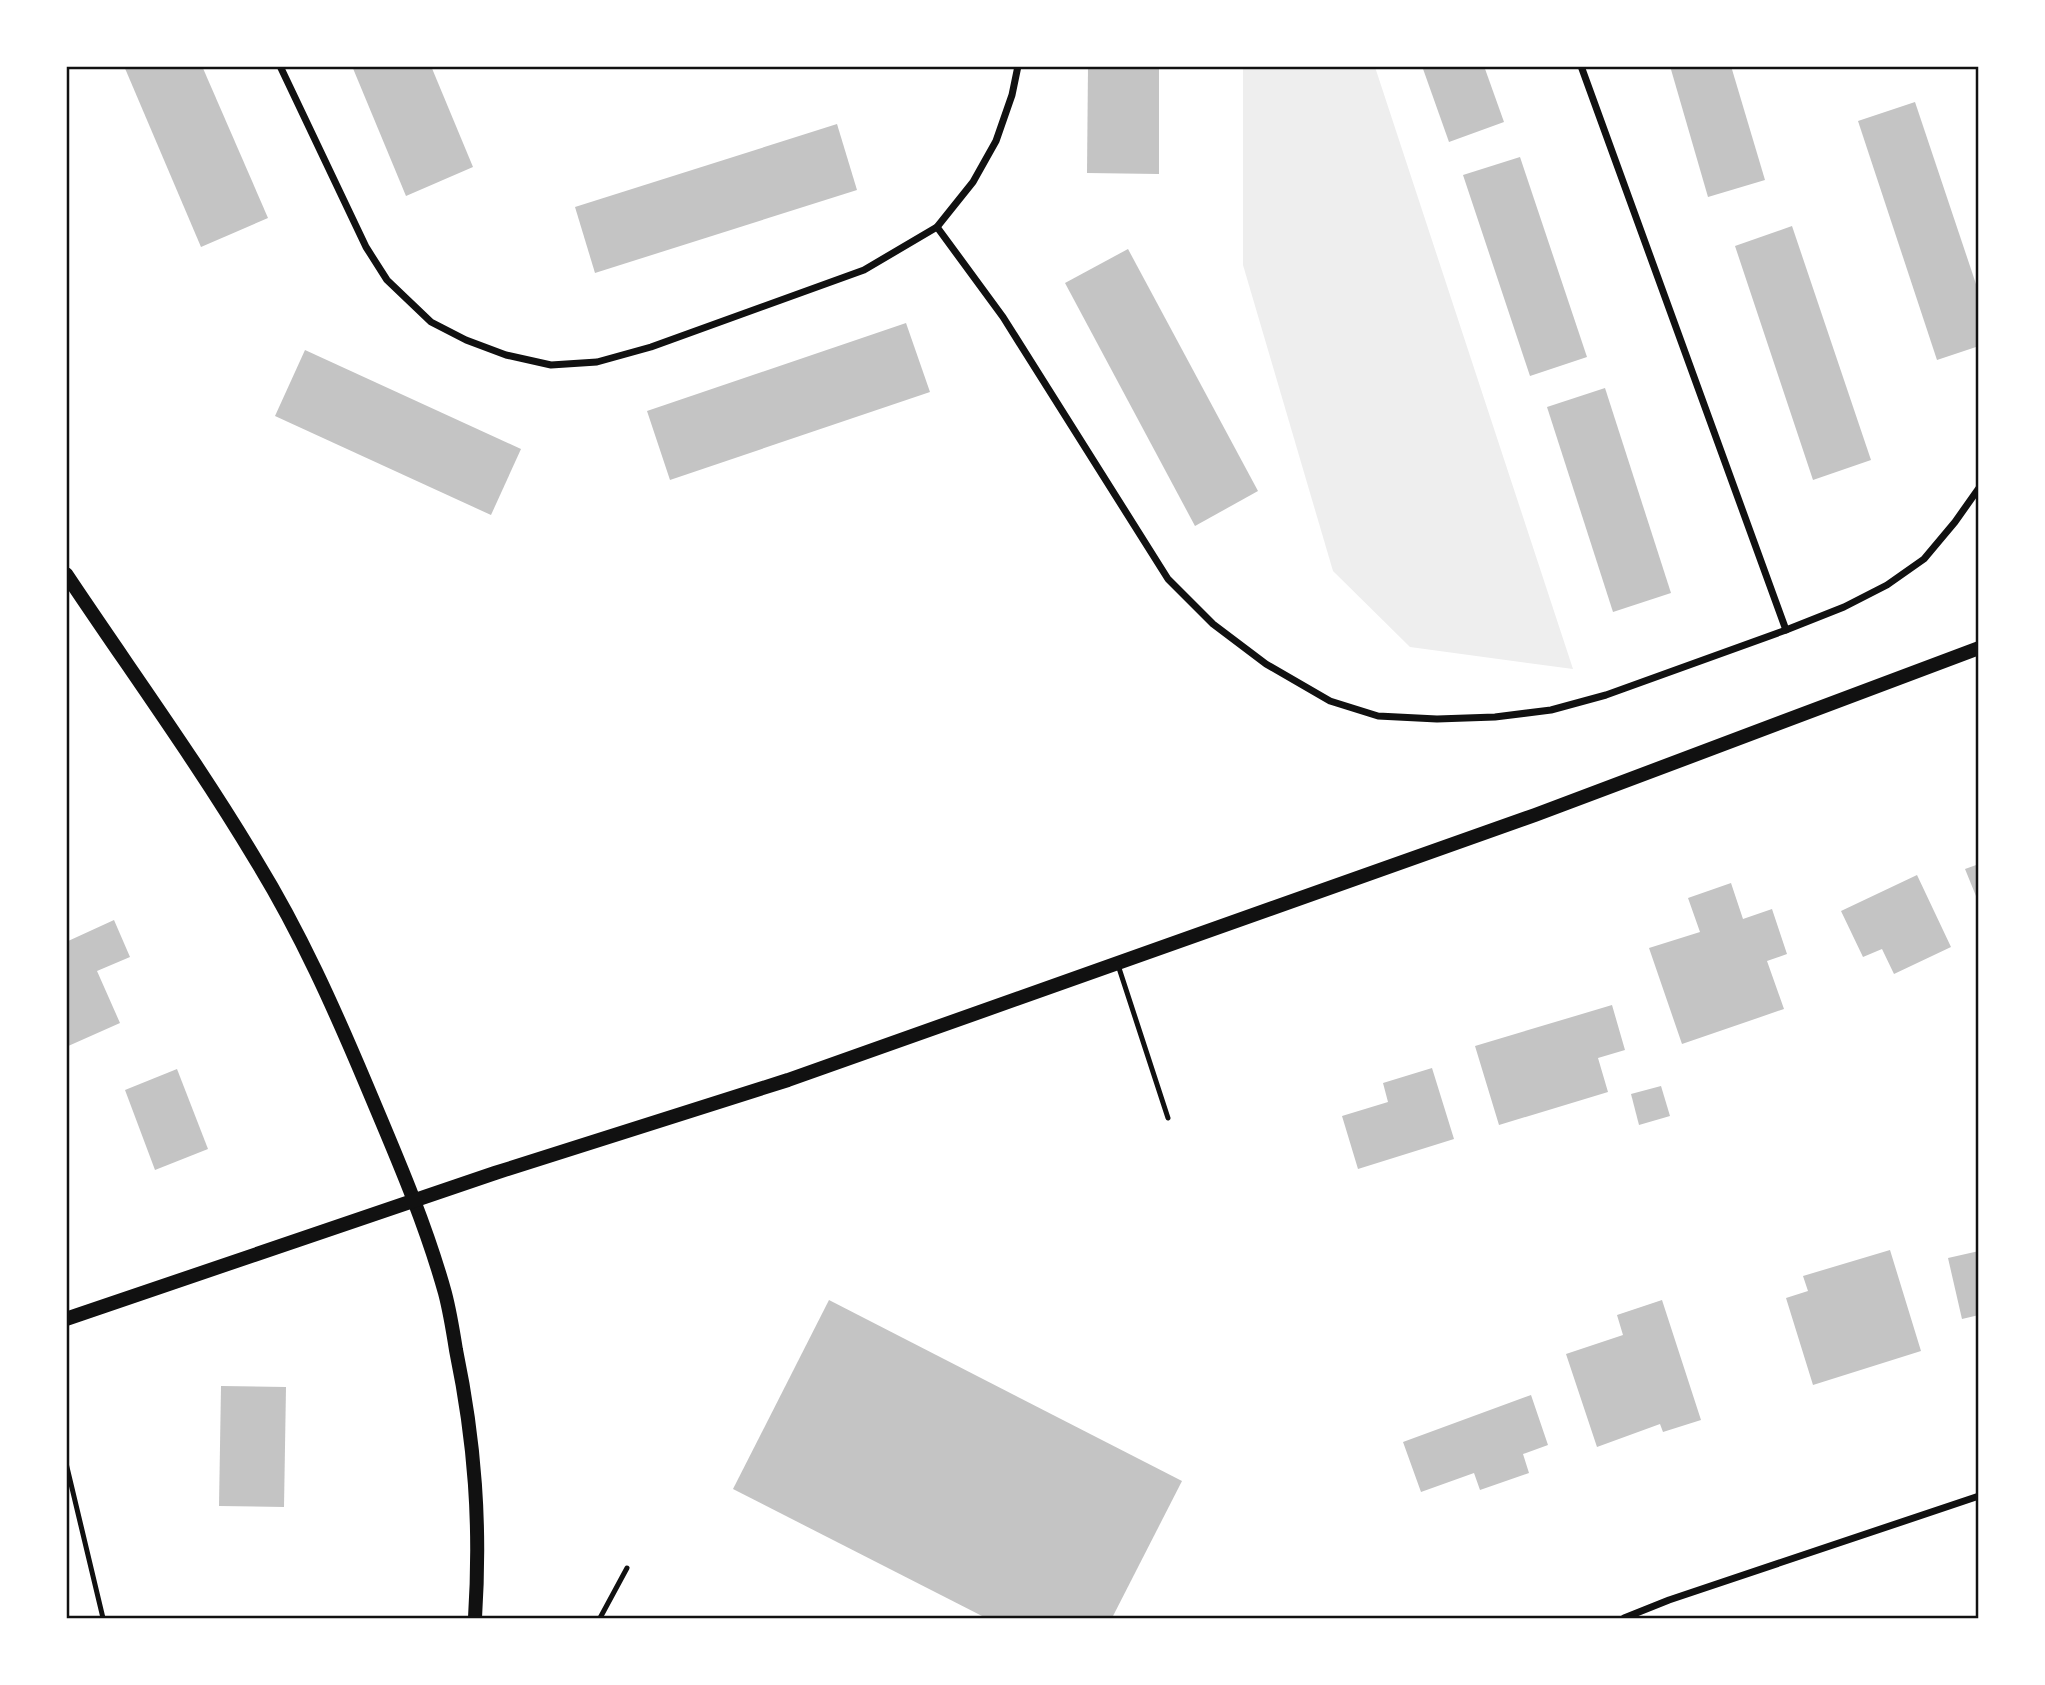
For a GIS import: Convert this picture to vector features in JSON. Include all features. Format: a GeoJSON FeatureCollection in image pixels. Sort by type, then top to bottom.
{"type":"FeatureCollection","features":[{"type":"Feature","properties":{"kind":"main road"},"geometry":{"type":"LineString","coordinates":[[66,574],[183,744],[259,864],[332,1007],[415,1200],[446,1294],[466,1397],[476,1475],[478,1574],[475,1619]]}},
{"type":"Feature","properties":{"kind":"main road"},"geometry":{"type":"LineString","coordinates":[[66,1319],[415,1200],[788,1080],[1535,815],[1979,648]]}},
{"type":"Feature","properties":{"kind":"street"},"geometry":{"type":"LineString","coordinates":[[281,66],[366,247],[387,280],[431,322],[466,340],[506,355],[551,365],[597,362],[651,347],[864,270],[937,227],[973,182],[996,141],[1012,95],[1018,66]]}},
{"type":"Feature","properties":{"kind":"street"},"geometry":{"type":"LineString","coordinates":[[1581,66],[1786,630]]}},
{"type":"Feature","properties":{"kind":"street"},"geometry":{"type":"LineString","coordinates":[[937,227],[1003,317],[1168,579],[1213,624],[1266,664],[1330,701],[1378,716],[1437,719],[1495,717],[1551,710],[1606,695],[1786,630],[1844,607],[1887,584],[1924,559],[1979,488]]}},
{"type":"Feature","properties":{"kind":"street"},"geometry":{"type":"LineString","coordinates":[[1624,1619],[1669,1600],[1979,1496]]}},
{"type":"Feature","properties":{"kind":"lane"},"geometry":{"type":"LineString","coordinates":[[1117,963],[1168,1118]]}},
{"type":"Feature","properties":{"kind":"lane"},"geometry":{"type":"LineString","coordinates":[[66,1463],[103,1619]]}},
{"type":"Feature","properties":{"kind":"lane"},"geometry":{"type":"LineString","coordinates":[[600,1619],[627,1569]]}},
{"type":"Feature","properties":{"kind":"shaded area"},"geometry":{"type":"Polygon","coordinates":[[[1243,67],[1375,67],[1573,669],[1410,647],[1333,571],[1243,265],[1243,67]]]}},
{"type":"Feature","properties":{"kind":"building"},"geometry":{"type":"Polygon","coordinates":[[[124,66],[202,66],[268,218],[201,247],[124,66]]]}},
{"type":"Feature","properties":{"kind":"building"},"geometry":{"type":"Polygon","coordinates":[[[352,66],[431,66],[473,167],[406,196],[352,66]]]}},
{"type":"Feature","properties":{"kind":"building"},"geometry":{"type":"Polygon","coordinates":[[[1088,66],[1159,66],[1159,174],[1087,173],[1088,66]]]}},
{"type":"Feature","properties":{"kind":"building"},"geometry":{"type":"Polygon","coordinates":[[[1422,66],[1484,66],[1504,122],[1449,142],[1422,66]]]}},
{"type":"Feature","properties":{"kind":"building"},"geometry":{"type":"Polygon","coordinates":[[[1670,66],[1731,66],[1765,180],[1708,197],[1670,66]]]}},
{"type":"Feature","properties":{"kind":"building"},"geometry":{"type":"Polygon","coordinates":[[[1915,102],[1979,293],[1979,346],[1937,360],[1858,121],[1915,102]]]}},
{"type":"Feature","properties":{"kind":"building"},"geometry":{"type":"Polygon","coordinates":[[[837,124],[857,190],[595,273],[575,207],[837,124]]]}},
{"type":"Feature","properties":{"kind":"building"},"geometry":{"type":"Polygon","coordinates":[[[1520,157],[1587,357],[1530,376],[1463,175],[1520,157]]]}},
{"type":"Feature","properties":{"kind":"building"},"geometry":{"type":"Polygon","coordinates":[[[1792,226],[1871,460],[1813,480],[1735,246],[1792,226]]]}},
{"type":"Feature","properties":{"kind":"building"},"geometry":{"type":"Polygon","coordinates":[[[1128,249],[1258,491],[1195,526],[1065,283],[1128,249]]]}},
{"type":"Feature","properties":{"kind":"building"},"geometry":{"type":"Polygon","coordinates":[[[906,323],[930,392],[670,480],[647,411],[906,323]]]}},
{"type":"Feature","properties":{"kind":"building"},"geometry":{"type":"Polygon","coordinates":[[[305,350],[521,449],[491,515],[275,416],[305,350]]]}},
{"type":"Feature","properties":{"kind":"building"},"geometry":{"type":"Polygon","coordinates":[[[1605,388],[1671,593],[1613,612],[1547,407],[1605,388]]]}},
{"type":"Feature","properties":{"kind":"building"},"geometry":{"type":"Polygon","coordinates":[[[1979,864],[1979,901],[1978,901],[1965,869],[1979,864]]]}},
{"type":"Feature","properties":{"kind":"building"},"geometry":{"type":"Polygon","coordinates":[[[1917,875],[1951,947],[1894,974],[1882,949],[1863,957],[1841,911],[1917,875]]]}},
{"type":"Feature","properties":{"kind":"building"},"geometry":{"type":"Polygon","coordinates":[[[1731,883],[1743,919],[1772,909],[1787,954],[1767,961],[1784,1009],[1682,1044],[1649,948],[1700,932],[1688,898],[1731,883]]]}},
{"type":"Feature","properties":{"kind":"building"},"geometry":{"type":"Polygon","coordinates":[[[114,920],[130,957],[97,971],[120,1023],[66,1047],[66,942],[114,920]]]}},
{"type":"Feature","properties":{"kind":"building"},"geometry":{"type":"Polygon","coordinates":[[[1612,1005],[1625,1050],[1598,1058],[1608,1092],[1499,1125],[1475,1046],[1612,1005]]]}},
{"type":"Feature","properties":{"kind":"building"},"geometry":{"type":"Polygon","coordinates":[[[1432,1068],[1454,1139],[1358,1169],[1342,1116],[1388,1102],[1383,1083],[1432,1068]]]}},
{"type":"Feature","properties":{"kind":"building"},"geometry":{"type":"Polygon","coordinates":[[[177,1069],[208,1149],[155,1170],[125,1090],[177,1069]]]}},
{"type":"Feature","properties":{"kind":"building"},"geometry":{"type":"Polygon","coordinates":[[[1661,1086],[1670,1116],[1639,1125],[1631,1094],[1661,1086]]]}},
{"type":"Feature","properties":{"kind":"building"},"geometry":{"type":"Polygon","coordinates":[[[1890,1250],[1921,1351],[1813,1385],[1786,1298],[1808,1291],[1803,1276],[1890,1250]]]}},
{"type":"Feature","properties":{"kind":"building"},"geometry":{"type":"Polygon","coordinates":[[[1979,1251],[1979,1315],[1962,1319],[1948,1258],[1979,1251]]]}},
{"type":"Feature","properties":{"kind":"building"},"geometry":{"type":"Polygon","coordinates":[[[829,1300],[1182,1481],[1112,1618],[986,1618],[733,1489],[829,1300]]]}},
{"type":"Feature","properties":{"kind":"building"},"geometry":{"type":"Polygon","coordinates":[[[1662,1300],[1701,1420],[1663,1432],[1660,1424],[1597,1447],[1566,1354],[1623,1335],[1617,1315],[1662,1300]]]}},
{"type":"Feature","properties":{"kind":"building"},"geometry":{"type":"Polygon","coordinates":[[[221,1386],[286,1387],[284,1507],[219,1506],[221,1386]]]}},
{"type":"Feature","properties":{"kind":"building"},"geometry":{"type":"Polygon","coordinates":[[[1531,1395],[1548,1445],[1523,1454],[1529,1473],[1480,1490],[1474,1473],[1421,1492],[1403,1442],[1531,1395]]]}}]}
